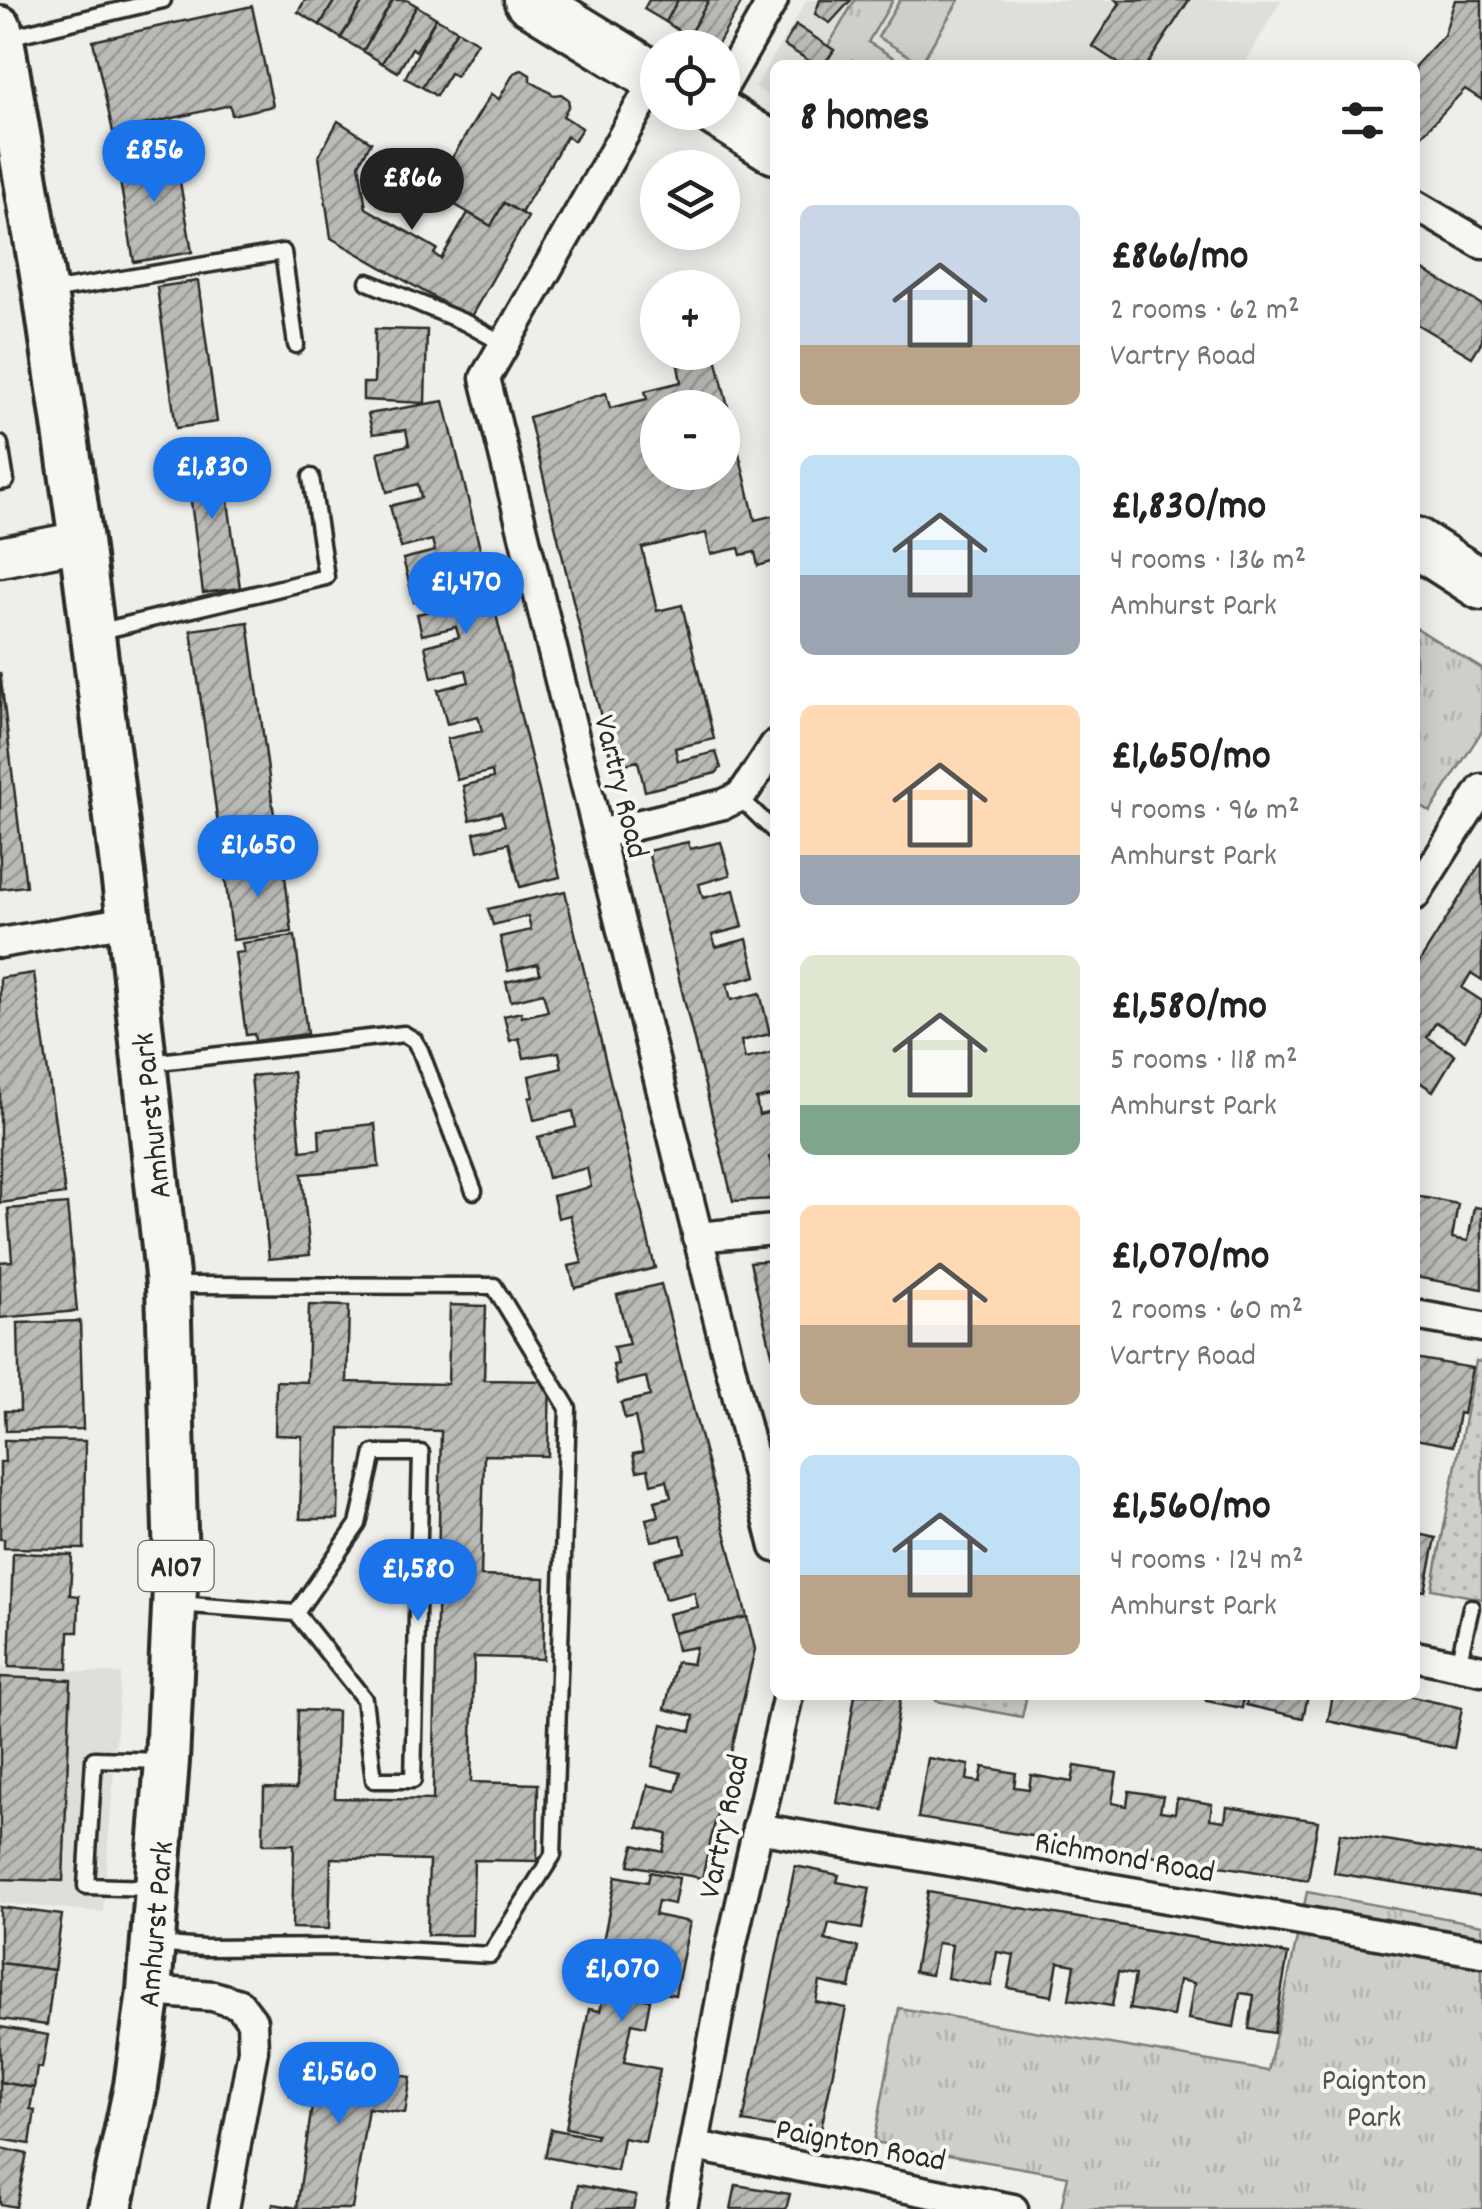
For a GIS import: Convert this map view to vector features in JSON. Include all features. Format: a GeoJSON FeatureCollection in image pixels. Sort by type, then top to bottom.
{"type":"FeatureCollection","features":[{"type":"Feature","properties":{"kind":"highway"},"geometry":{"type":"LineString","coordinates":[[529,0],[640,68]]}},
{"type":"Feature","properties":{"kind":"highway"},"geometry":{"type":"LineString","coordinates":[[740,109],[770,143]]}},
{"type":"Feature","properties":{"kind":"highway"},"geometry":{"type":"LineString","coordinates":[[1420,545],[1482,585]]}},
{"type":"Feature","properties":{"kind":"main road","name":"Amhurst Park"},"geometry":{"type":"LineString","coordinates":[[1,33],[45,292],[81,541],[168,1285],[176,1604],[167,1761],[150,1991],[136,2086],[110,2209]]}},
{"type":"Feature","properties":{"kind":"street"},"geometry":{"type":"LineString","coordinates":[[740,61],[773,0]]}},
{"type":"Feature","properties":{"kind":"street","name":"Vartry Road"},"geometry":{"type":"LineString","coordinates":[[640,108],[485,378],[770,1526]]}},
{"type":"Feature","properties":{"kind":"street"},"geometry":{"type":"LineString","coordinates":[[1420,208],[1482,244]]}},
{"type":"Feature","properties":{"kind":"street"},"geometry":{"type":"LineString","coordinates":[[0,557],[81,541]]}},
{"type":"Feature","properties":{"kind":"street"},"geometry":{"type":"LineString","coordinates":[[599,834],[739,797],[770,752]]}},
{"type":"Feature","properties":{"kind":"street"},"geometry":{"type":"LineString","coordinates":[[1420,887],[1482,789]]}},
{"type":"Feature","properties":{"kind":"street"},"geometry":{"type":"LineString","coordinates":[[0,943],[128,922]]}},
{"type":"Feature","properties":{"kind":"street"},"geometry":{"type":"LineString","coordinates":[[697,1237],[770,1230]]}},
{"type":"Feature","properties":{"kind":"street"},"geometry":{"type":"LineString","coordinates":[[1420,1316],[1482,1328]]}},
{"type":"Feature","properties":{"kind":"street"},"geometry":{"type":"LineString","coordinates":[[1420,1657],[1470,1668]]}},
{"type":"Feature","properties":{"kind":"street","name":"Vartry Road"},"geometry":{"type":"LineString","coordinates":[[682,2209],[729,1956],[787,1700]]}},
{"type":"Feature","properties":{"kind":"street","name":"Richmond Road"},"geometry":{"type":"LineString","coordinates":[[757,1828],[1482,1952]]}},
{"type":"Feature","properties":{"kind":"street"},"geometry":{"type":"LineString","coordinates":[[150,1991],[213,1996],[240,2004],[252,2020],[253,2050],[224,2209]]}},
{"type":"Feature","properties":{"kind":"street","name":"Paignton Road"},"geometry":{"type":"LineString","coordinates":[[695,2146],[1013,2209]]}},
{"type":"Feature","properties":{"kind":"lane"},"geometry":{"type":"LineString","coordinates":[[1,33],[164,0]]}},
{"type":"Feature","properties":{"kind":"lane"},"geometry":{"type":"LineString","coordinates":[[45,292],[283,252],[296,345]]}},
{"type":"Feature","properties":{"kind":"lane"},"geometry":{"type":"LineString","coordinates":[[368,282],[504,344]]}},
{"type":"Feature","properties":{"kind":"lane"},"geometry":{"type":"LineString","coordinates":[[0,444],[6,481],[0,482]]}},
{"type":"Feature","properties":{"kind":"lane"},"geometry":{"type":"LineString","coordinates":[[91,633],[326,577],[311,477]]}},
{"type":"Feature","properties":{"kind":"lane"},"geometry":{"type":"LineString","coordinates":[[739,797],[770,827]]}},
{"type":"Feature","properties":{"kind":"lane"},"geometry":{"type":"LineString","coordinates":[[144,1063],[404,1034],[420,1050],[474,1191]]}},
{"type":"Feature","properties":{"kind":"lane"},"geometry":{"type":"LineString","coordinates":[[153,1944],[204,1948],[347,1947],[490,1955],[553,1855],[568,1408],[494,1286],[168,1285]]}},
{"type":"Feature","properties":{"kind":"lane"},"geometry":{"type":"LineString","coordinates":[[176,1604],[296,1613],[364,1699],[374,1780],[413,1780],[421,1453],[374,1454],[358,1524],[296,1613]]}},
{"type":"Feature","properties":{"kind":"lane"},"geometry":{"type":"LineString","coordinates":[[1470,1607],[1470,1668]]}},
{"type":"Feature","properties":{"kind":"lane"},"geometry":{"type":"LineString","coordinates":[[158,1888],[86,1886],[94,1758],[167,1761]]}},
{"type":"Feature","properties":{"kind":"shaded area"},"geometry":{"type":"Polygon","coordinates":[[[807,0],[1281,0],[1247,60],[771,60],[807,0]]]}},
{"type":"Feature","properties":{"kind":"shaded area"},"geometry":{"type":"Polygon","coordinates":[[[770,62],[770,97],[755,87],[770,62]]]}},
{"type":"Feature","properties":{"kind":"shaded area"},"geometry":{"type":"Polygon","coordinates":[[[0,1667],[121,1674],[103,1912],[0,1903],[0,1667]]]}},
{"type":"Feature","properties":{"kind":"green space"},"geometry":{"type":"Polygon","coordinates":[[[855,0],[893,0],[868,42],[898,60],[827,60],[834,50],[828,46],[855,0]]]}},
{"type":"Feature","properties":{"kind":"green space"},"geometry":{"type":"Polygon","coordinates":[[[900,0],[959,0],[923,60],[916,60],[878,37],[900,0]]]}},
{"type":"Feature","properties":{"kind":"green space"},"geometry":{"type":"Polygon","coordinates":[[[1420,630],[1482,669],[1482,731],[1430,812],[1420,805],[1420,630]]]}},
{"type":"Feature","properties":{"kind":"green space"},"geometry":{"type":"Polygon","coordinates":[[[1476,1361],[1482,1362],[1482,1599],[1432,1589],[1476,1361]]]}},
{"type":"Feature","properties":{"kind":"green space"},"geometry":{"type":"Polygon","coordinates":[[[936,1700],[1026,1700],[1022,1717],[936,1700]]]}},
{"type":"Feature","properties":{"kind":"green space","name":"Paignton Park"},"geometry":{"type":"Polygon","coordinates":[[[1307,1892],[1482,1925],[1482,2209],[1061,2209],[1068,2176],[874,2142],[899,2008],[1268,2071],[1307,1892]]]}},
{"type":"Feature","properties":{"kind":"building"},"geometry":{"type":"Polygon","coordinates":[[[305,0],[335,0],[320,25],[298,12],[305,0]]]}},
{"type":"Feature","properties":{"kind":"building"},"geometry":{"type":"Polygon","coordinates":[[[335,0],[364,0],[341,38],[320,25],[335,0]]]}},
{"type":"Feature","properties":{"kind":"building"},"geometry":{"type":"Polygon","coordinates":[[[364,0],[393,0],[363,51],[341,38],[364,0]]]}},
{"type":"Feature","properties":{"kind":"building"},"geometry":{"type":"Polygon","coordinates":[[[393,0],[407,0],[417,6],[382,63],[363,51],[393,0]]]}},
{"type":"Feature","properties":{"kind":"building"},"geometry":{"type":"Polygon","coordinates":[[[649,0],[678,0],[666,22],[644,9],[649,0]]]}},
{"type":"Feature","properties":{"kind":"building"},"geometry":{"type":"Polygon","coordinates":[[[678,0],[709,0],[692,30],[678,30],[666,22],[678,0]]]}},
{"type":"Feature","properties":{"kind":"building"},"geometry":{"type":"Polygon","coordinates":[[[709,0],[743,0],[726,30],[692,30],[709,0]]]}},
{"type":"Feature","properties":{"kind":"building"},"geometry":{"type":"Polygon","coordinates":[[[820,0],[851,0],[830,23],[815,14],[820,0]]]}},
{"type":"Feature","properties":{"kind":"building"},"geometry":{"type":"Polygon","coordinates":[[[1116,0],[1189,0],[1150,60],[1113,60],[1092,46],[1120,3],[1116,0]]]}},
{"type":"Feature","properties":{"kind":"building"},"geometry":{"type":"Polygon","coordinates":[[[1455,0],[1482,0],[1482,100],[1465,89],[1422,135],[1420,61],[1444,35],[1455,0]]]}},
{"type":"Feature","properties":{"kind":"building"},"geometry":{"type":"Polygon","coordinates":[[[252,6],[273,106],[232,115],[230,105],[113,132],[93,41],[252,6]]]}},
{"type":"Feature","properties":{"kind":"building"},"geometry":{"type":"Polygon","coordinates":[[[417,6],[436,18],[398,72],[382,63],[417,6]]]}},
{"type":"Feature","properties":{"kind":"building"},"geometry":{"type":"Polygon","coordinates":[[[436,18],[457,30],[422,87],[405,78],[436,18]]]}},
{"type":"Feature","properties":{"kind":"building"},"geometry":{"type":"Polygon","coordinates":[[[796,25],[834,50],[827,60],[808,60],[784,45],[796,25]]]}},
{"type":"Feature","properties":{"kind":"building"},"geometry":{"type":"Polygon","coordinates":[[[457,30],[477,42],[456,76],[450,73],[436,96],[422,87],[457,30]]]}},
{"type":"Feature","properties":{"kind":"building"},"geometry":{"type":"Polygon","coordinates":[[[522,70],[530,75],[530,81],[568,99],[563,116],[582,128],[574,141],[567,136],[521,213],[504,203],[491,226],[447,200],[459,180],[444,171],[491,94],[499,99],[514,73],[522,70]]]}},
{"type":"Feature","properties":{"kind":"building"},"geometry":{"type":"Polygon","coordinates":[[[338,121],[371,142],[359,164],[366,208],[437,249],[434,254],[441,259],[468,213],[491,226],[504,203],[528,217],[470,318],[331,238],[319,156],[338,121]]]}},
{"type":"Feature","properties":{"kind":"building"},"geometry":{"type":"Polygon","coordinates":[[[174,147],[192,252],[134,262],[116,158],[174,147]]]}},
{"type":"Feature","properties":{"kind":"building"},"geometry":{"type":"Polygon","coordinates":[[[1420,268],[1482,305],[1482,341],[1472,357],[1420,326],[1420,268]]]}},
{"type":"Feature","properties":{"kind":"building"},"geometry":{"type":"Polygon","coordinates":[[[198,281],[217,422],[176,428],[157,287],[198,281]]]}},
{"type":"Feature","properties":{"kind":"building"},"geometry":{"type":"Polygon","coordinates":[[[375,329],[427,330],[425,403],[363,400],[363,383],[374,383],[375,329]]]}},
{"type":"Feature","properties":{"kind":"building"},"geometry":{"type":"Polygon","coordinates":[[[679,370],[719,370],[724,390],[649,390],[681,382],[679,370]]]}},
{"type":"Feature","properties":{"kind":"building"},"geometry":{"type":"Polygon","coordinates":[[[606,393],[610,408],[640,401],[640,490],[740,490],[740,457],[755,520],[770,516],[770,562],[758,566],[755,552],[741,555],[739,548],[711,554],[706,533],[642,548],[657,611],[682,605],[714,739],[675,748],[678,761],[716,752],[721,768],[716,773],[645,791],[638,761],[613,767],[529,417],[606,393]]]}},
{"type":"Feature","properties":{"kind":"building"},"geometry":{"type":"Polygon","coordinates":[[[444,401],[560,877],[520,887],[509,843],[478,851],[474,833],[505,825],[501,812],[470,820],[463,786],[493,778],[492,771],[457,780],[447,739],[482,731],[478,716],[447,724],[438,690],[469,682],[466,670],[432,678],[425,646],[459,637],[456,627],[422,635],[417,614],[449,607],[446,595],[414,602],[403,559],[435,551],[432,540],[401,548],[390,506],[421,498],[418,484],[387,492],[378,452],[409,445],[406,430],[373,434],[368,414],[444,401]]]}},
{"type":"Feature","properties":{"kind":"building"},"geometry":{"type":"Polygon","coordinates":[[[221,451],[240,588],[203,593],[185,456],[221,451]]]}},
{"type":"Feature","properties":{"kind":"building"},"geometry":{"type":"Polygon","coordinates":[[[248,622],[279,852],[223,860],[191,630],[248,622]]]}},
{"type":"Feature","properties":{"kind":"building"},"geometry":{"type":"Polygon","coordinates":[[[0,672],[26,886],[0,889],[0,672]]]}},
{"type":"Feature","properties":{"kind":"building"},"geometry":{"type":"Polygon","coordinates":[[[688,842],[690,849],[721,842],[730,875],[699,884],[703,898],[734,890],[743,927],[712,935],[716,947],[747,939],[756,976],[727,984],[731,1000],[760,993],[770,1034],[741,1041],[745,1059],[770,1053],[770,1096],[756,1099],[759,1115],[770,1112],[770,1199],[733,1201],[648,851],[688,842]]]}},
{"type":"Feature","properties":{"kind":"building"},"geometry":{"type":"Polygon","coordinates":[[[283,861],[292,932],[233,940],[224,869],[283,861]]]}},
{"type":"Feature","properties":{"kind":"building"},"geometry":{"type":"Polygon","coordinates":[[[1482,862],[1482,980],[1471,973],[1462,988],[1482,1001],[1482,1012],[1465,1040],[1436,1022],[1427,1037],[1455,1055],[1433,1091],[1420,1082],[1420,961],[1482,862]]]}},
{"type":"Feature","properties":{"kind":"building"},"geometry":{"type":"Polygon","coordinates":[[[565,891],[655,1268],[575,1288],[569,1266],[582,1263],[570,1215],[558,1218],[553,1196],[591,1187],[587,1168],[548,1178],[538,1137],[576,1127],[573,1111],[534,1120],[529,1076],[562,1068],[559,1052],[524,1058],[519,1038],[510,1041],[504,1016],[521,1012],[522,1017],[548,1011],[543,993],[511,1001],[506,982],[540,974],[538,964],[508,971],[500,937],[531,930],[528,916],[493,925],[488,909],[565,891]]]}},
{"type":"Feature","properties":{"kind":"building"},"geometry":{"type":"Polygon","coordinates":[[[295,936],[307,1034],[255,1041],[254,1034],[246,1035],[235,953],[244,952],[242,943],[295,936]]]}},
{"type":"Feature","properties":{"kind":"building"},"geometry":{"type":"Polygon","coordinates":[[[34,973],[65,1194],[0,1203],[0,978],[34,973]]]}},
{"type":"Feature","properties":{"kind":"building"},"geometry":{"type":"Polygon","coordinates":[[[293,1072],[301,1151],[320,1149],[319,1130],[375,1124],[379,1167],[302,1174],[310,1255],[269,1259],[251,1076],[293,1072]]]}},
{"type":"Feature","properties":{"kind":"building"},"geometry":{"type":"Polygon","coordinates":[[[1420,1197],[1458,1204],[1452,1238],[1468,1241],[1474,1207],[1482,1208],[1482,1289],[1420,1278],[1420,1197]]]}},
{"type":"Feature","properties":{"kind":"building"},"geometry":{"type":"Polygon","coordinates":[[[67,1204],[77,1311],[0,1318],[0,1262],[12,1261],[8,1209],[67,1204]]]}},
{"type":"Feature","properties":{"kind":"building"},"geometry":{"type":"Polygon","coordinates":[[[770,1260],[770,1345],[750,1262],[770,1260]]]}},
{"type":"Feature","properties":{"kind":"building"},"geometry":{"type":"Polygon","coordinates":[[[661,1284],[747,1617],[673,1633],[668,1614],[698,1607],[694,1592],[665,1599],[655,1559],[685,1552],[681,1535],[652,1541],[646,1519],[659,1516],[655,1501],[671,1497],[667,1480],[651,1484],[648,1469],[637,1471],[633,1454],[643,1452],[635,1417],[625,1419],[621,1403],[650,1396],[646,1377],[617,1384],[613,1365],[618,1364],[613,1347],[629,1344],[617,1295],[661,1284]]]}},
{"type":"Feature","properties":{"kind":"building"},"geometry":{"type":"Polygon","coordinates":[[[309,1305],[349,1306],[347,1382],[448,1384],[450,1305],[486,1306],[484,1380],[550,1381],[548,1456],[484,1455],[481,1576],[545,1578],[543,1659],[474,1657],[471,1782],[538,1784],[537,1861],[474,1860],[472,1935],[427,1935],[429,1861],[331,1858],[329,1929],[292,1928],[294,1844],[263,1844],[264,1788],[296,1789],[298,1710],[337,1711],[335,1798],[433,1800],[441,1431],[340,1428],[338,1519],[300,1519],[302,1436],[275,1435],[276,1381],[307,1382],[309,1305]]]}},
{"type":"Feature","properties":{"kind":"building"},"geometry":{"type":"Polygon","coordinates":[[[80,1321],[83,1429],[6,1431],[5,1411],[20,1411],[18,1323],[80,1321]]]}},
{"type":"Feature","properties":{"kind":"building"},"geometry":{"type":"Polygon","coordinates":[[[1420,1359],[1472,1368],[1453,1446],[1420,1440],[1420,1359]]]}},
{"type":"Feature","properties":{"kind":"building"},"geometry":{"type":"Polygon","coordinates":[[[4,1440],[85,1441],[84,1549],[4,1548],[4,1539],[0,1539],[0,1462],[5,1462],[4,1440]]]}},
{"type":"Feature","properties":{"kind":"building"},"geometry":{"type":"Polygon","coordinates":[[[1420,1534],[1436,1538],[1425,1591],[1420,1590],[1420,1534]]]}},
{"type":"Feature","properties":{"kind":"building"},"geometry":{"type":"Polygon","coordinates":[[[13,1553],[72,1555],[70,1595],[79,1596],[78,1632],[69,1632],[68,1669],[9,1667],[13,1553]]]}},
{"type":"Feature","properties":{"kind":"building"},"geometry":{"type":"Polygon","coordinates":[[[747,1617],[755,1649],[702,1878],[629,1865],[634,1845],[663,1852],[667,1834],[638,1827],[648,1785],[676,1791],[681,1773],[652,1766],[662,1724],[691,1731],[694,1716],[665,1709],[676,1662],[692,1664],[696,1647],[677,1650],[673,1633],[747,1617]]]}},
{"type":"Feature","properties":{"kind":"building"},"geometry":{"type":"Polygon","coordinates":[[[0,1677],[71,1680],[63,1881],[0,1879],[0,1677]]]}},
{"type":"Feature","properties":{"kind":"building"},"geometry":{"type":"Polygon","coordinates":[[[1420,1699],[1462,1708],[1454,1748],[1328,1721],[1332,1700],[1420,1699]]]}},
{"type":"Feature","properties":{"kind":"building"},"geometry":{"type":"Polygon","coordinates":[[[854,1700],[900,1700],[883,1810],[837,1803],[854,1700]]]}},
{"type":"Feature","properties":{"kind":"building"},"geometry":{"type":"Polygon","coordinates":[[[1206,1700],[1243,1700],[1242,1708],[1206,1700]]]}},
{"type":"Feature","properties":{"kind":"building"},"geometry":{"type":"Polygon","coordinates":[[[1247,1700],[1307,1700],[1303,1718],[1246,1705],[1247,1700]]]}},
{"type":"Feature","properties":{"kind":"building"},"geometry":{"type":"Polygon","coordinates":[[[928,1758],[969,1765],[967,1780],[980,1782],[983,1767],[1016,1773],[1014,1787],[1029,1789],[1031,1775],[1072,1782],[1075,1766],[1117,1773],[1112,1803],[1127,1806],[1129,1791],[1163,1796],[1160,1811],[1175,1813],[1177,1798],[1212,1804],[1210,1819],[1225,1821],[1227,1807],[1318,1821],[1308,1880],[918,1818],[928,1758]]]}},
{"type":"Feature","properties":{"kind":"building"},"geometry":{"type":"Polygon","coordinates":[[[1340,1833],[1482,1855],[1482,1896],[1334,1873],[1340,1833]]]}},
{"type":"Feature","properties":{"kind":"building"},"geometry":{"type":"Polygon","coordinates":[[[795,1866],[839,1875],[837,1882],[870,1888],[862,1929],[829,1923],[825,1940],[858,1947],[850,1988],[820,1982],[816,2002],[846,2008],[820,2134],[743,2122],[795,1866]]]}},
{"type":"Feature","properties":{"kind":"building"},"geometry":{"type":"Polygon","coordinates":[[[650,1872],[679,1878],[674,1904],[658,1901],[655,1915],[690,1922],[675,1995],[640,1988],[638,1998],[650,2000],[645,2026],[632,2023],[624,2062],[660,2069],[645,2142],[623,2138],[617,2171],[545,2157],[551,2129],[596,2138],[597,2134],[566,2128],[589,2009],[600,2011],[604,1994],[593,1992],[616,1876],[648,1882],[650,1872]]]}},
{"type":"Feature","properties":{"kind":"building"},"geometry":{"type":"Polygon","coordinates":[[[928,1892],[1288,1954],[1274,2033],[1249,2029],[1254,1995],[1240,1993],[1234,2027],[1188,2019],[1194,1983],[1179,1980],[1173,2016],[1129,2009],[1135,1975],[1118,1972],[1112,2006],[1069,1999],[1075,1965],[1058,1962],[1052,1996],[1008,1988],[1014,1955],[997,1952],[991,1986],[947,1978],[952,1945],[937,1943],[931,1975],[914,1972],[928,1892]]]}},
{"type":"Feature","properties":{"kind":"building"},"geometry":{"type":"Polygon","coordinates":[[[0,1907],[62,1915],[54,1970],[0,1963],[0,1907]]]}},
{"type":"Feature","properties":{"kind":"building"},"geometry":{"type":"Polygon","coordinates":[[[0,1963],[54,1970],[47,2025],[0,2019],[0,1963]]]}},
{"type":"Feature","properties":{"kind":"building"},"geometry":{"type":"Polygon","coordinates":[[[0,2027],[48,2035],[34,2088],[0,2082],[0,2027]]]}},
{"type":"Feature","properties":{"kind":"building"},"geometry":{"type":"Polygon","coordinates":[[[296,2059],[411,2077],[405,2113],[368,2108],[352,2209],[272,2209],[273,2204],[297,2208],[313,2099],[290,2095],[296,2059]]]}},
{"type":"Feature","properties":{"kind":"building"},"geometry":{"type":"Polygon","coordinates":[[[0,2082],[34,2088],[30,2144],[0,2139],[0,2082]]]}},
{"type":"Feature","properties":{"kind":"building"},"geometry":{"type":"Polygon","coordinates":[[[0,2148],[27,2154],[16,2207],[0,2204],[0,2148]]]}},
{"type":"Feature","properties":{"kind":"building"},"geometry":{"type":"Polygon","coordinates":[[[578,2185],[636,2196],[633,2209],[574,2209],[578,2185]]]}},
{"type":"Feature","properties":{"kind":"building"},"geometry":{"type":"Polygon","coordinates":[[[736,2185],[790,2194],[786,2209],[731,2209],[736,2185]]]}}]}
